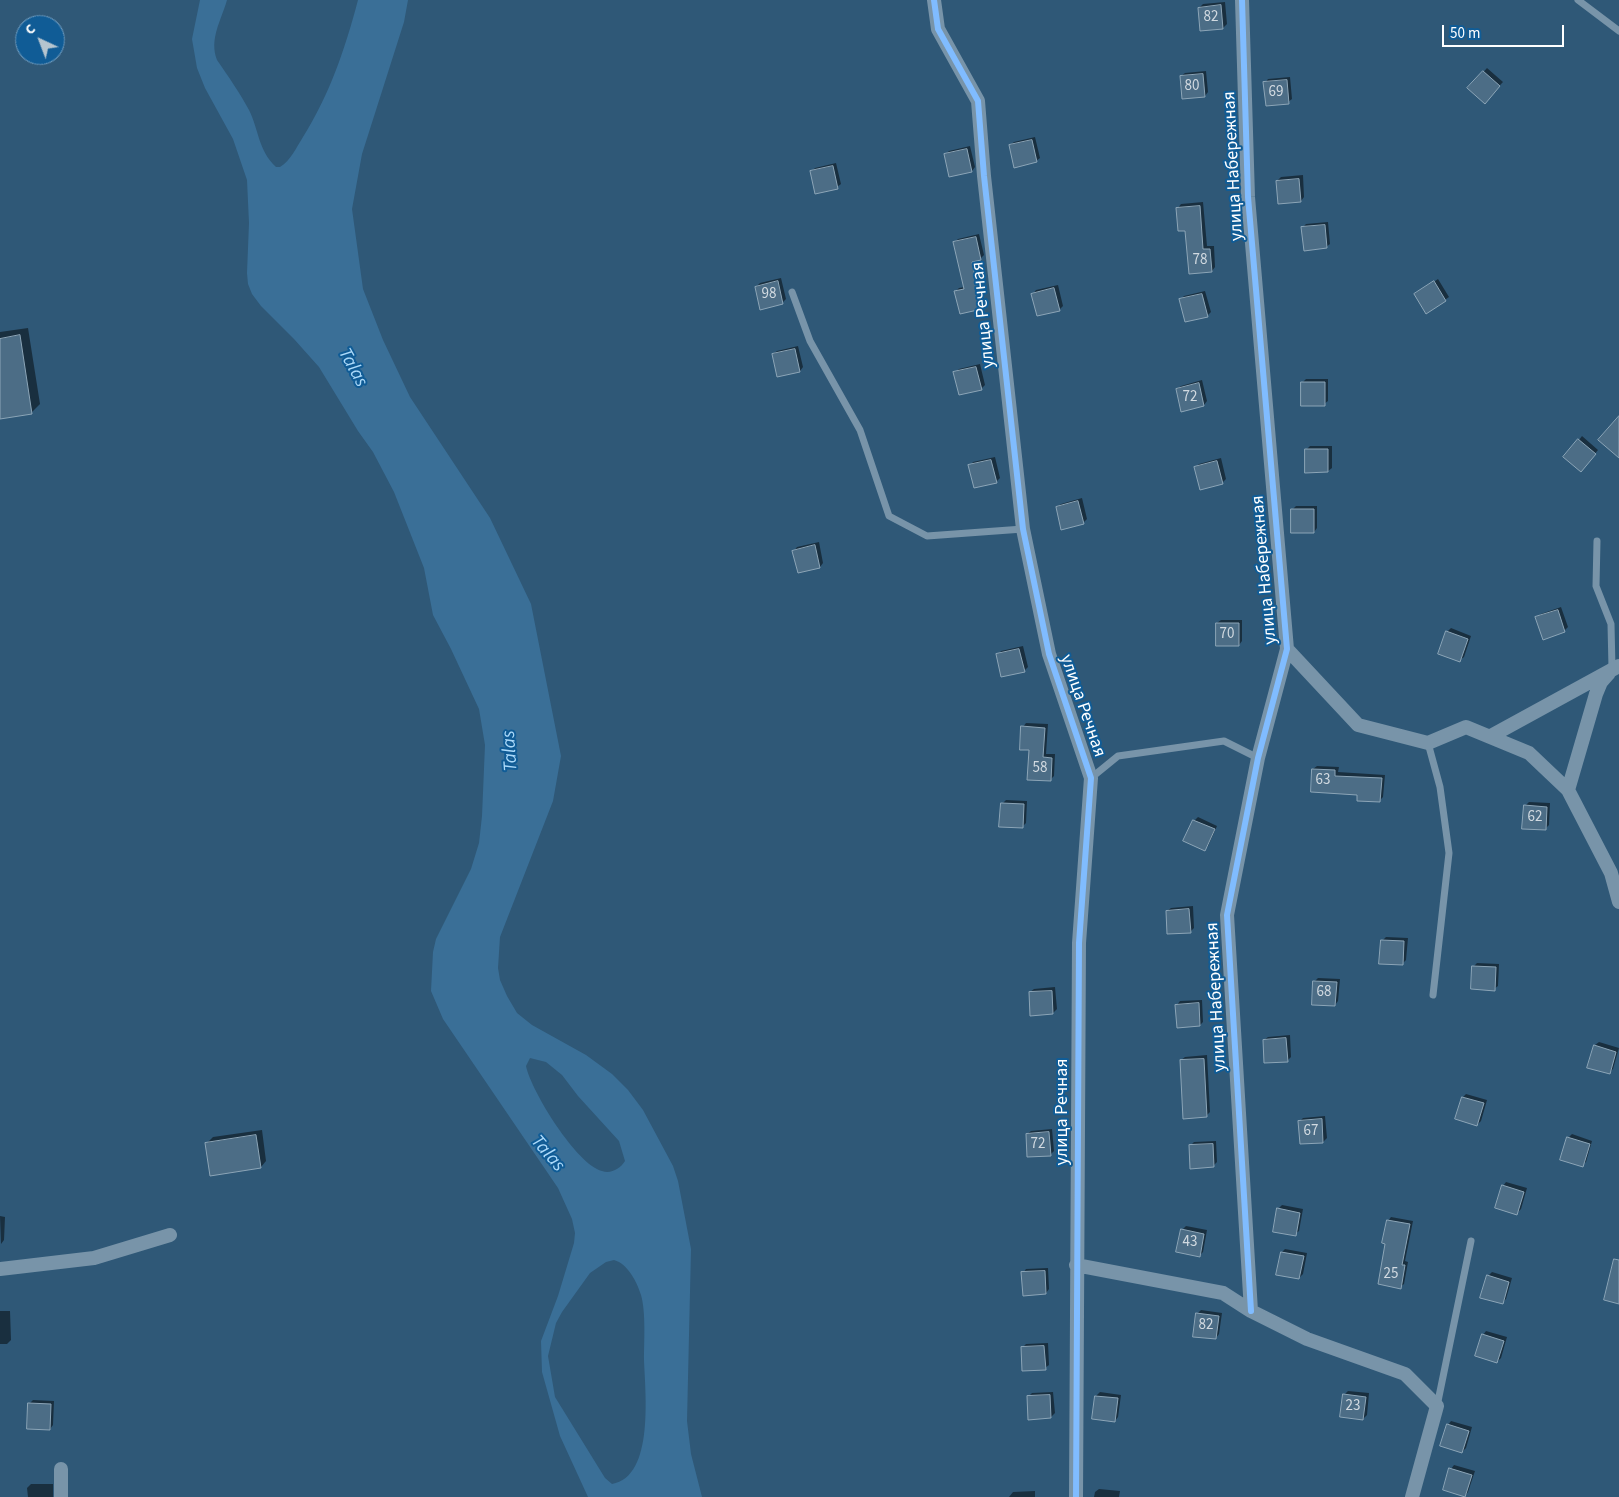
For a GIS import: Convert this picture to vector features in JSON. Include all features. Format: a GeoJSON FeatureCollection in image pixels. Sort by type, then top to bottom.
{"type":"FeatureCollection","features":[{"type":"Feature","properties":{"kind":"street","name":"улица Речная"},"geometry":{"type":"LineString","coordinates":[[934,0],[938,29],[978,101],[984,176],[1023,529],[1048,654],[1091,778],[1079,943],[1076,1497]]}},
{"type":"Feature","properties":{"kind":"street","name":"улица Набережная"},"geometry":{"type":"LineString","coordinates":[[1242,0],[1248,197],[1287,649],[1258,758],[1227,915],[1252,1310]]}},
{"type":"Feature","properties":{"kind":"street","name":"улица Набережная"},"geometry":{"type":"LineString","coordinates":[[1287,649],[1358,725],[1428,743]]}},
{"type":"Feature","properties":{"kind":"street"},"geometry":{"type":"LineString","coordinates":[[1491,736],[1616,667]]}},
{"type":"Feature","properties":{"kind":"street"},"geometry":{"type":"LineString","coordinates":[[1568,790],[1596,694],[1601,682],[1616,667]]}},
{"type":"Feature","properties":{"kind":"street"},"geometry":{"type":"LineString","coordinates":[[1428,743],[1466,727],[1528,753],[1568,790],[1611,873],[1619,902]]}},
{"type":"Feature","properties":{"kind":"street"},"geometry":{"type":"LineString","coordinates":[[0,1269],[94,1258],[170,1235]]}},
{"type":"Feature","properties":{"kind":"street"},"geometry":{"type":"LineString","coordinates":[[1076,1265],[1223,1293],[1307,1339],[1405,1374],[1437,1406],[1412,1497]]}},
{"type":"Feature","properties":{"kind":"street"},"geometry":{"type":"LineString","coordinates":[[61,1469],[61,1497]]}},
{"type":"Feature","properties":{"kind":"lane"},"geometry":{"type":"LineString","coordinates":[[1578,0],[1619,31]]}},
{"type":"Feature","properties":{"kind":"lane"},"geometry":{"type":"LineString","coordinates":[[792,292],[810,341],[860,430],[889,516],[927,536],[1023,529]]}},
{"type":"Feature","properties":{"kind":"lane"},"geometry":{"type":"LineString","coordinates":[[1597,540],[1596,586],[1611,624],[1616,667]]}},
{"type":"Feature","properties":{"kind":"lane"},"geometry":{"type":"LineString","coordinates":[[1091,778],[1118,756],[1224,741],[1258,758]]}},
{"type":"Feature","properties":{"kind":"lane"},"geometry":{"type":"LineString","coordinates":[[1428,743],[1440,787],[1449,853],[1434,996]]}},
{"type":"Feature","properties":{"kind":"lane"},"geometry":{"type":"LineString","coordinates":[[1437,1406],[1471,1241]]}},
{"type":"Feature","properties":{"kind":"water","name":"Talas"},"geometry":{"type":"Polygon","coordinates":[[[200,0],[227,0],[215,37],[214,45],[217,60],[249,110],[266,154],[276,167],[280,167],[293,154],[313,121],[329,88],[348,36],[358,0],[408,0],[404,22],[362,154],[352,209],[363,289],[383,340],[410,397],[490,518],[531,604],[561,756],[553,801],[500,937],[498,968],[500,980],[517,1013],[532,1025],[586,1055],[612,1074],[628,1090],[643,1110],[673,1166],[678,1181],[691,1249],[687,1421],[691,1454],[702,1497],[588,1497],[560,1436],[542,1372],[541,1341],[558,1296],[574,1243],[575,1233],[572,1219],[558,1188],[443,1019],[431,991],[433,952],[436,939],[471,869],[479,843],[485,745],[479,709],[433,615],[424,568],[394,492],[373,452],[319,367],[252,294],[248,284],[247,273],[249,223],[247,180],[233,139],[205,88],[197,68],[192,39],[200,0]],[[530,1058],[526,1066],[536,1092],[568,1142],[580,1156],[592,1166],[602,1171],[612,1171],[621,1166],[625,1161],[619,1141],[578,1096],[562,1075],[546,1062],[530,1058]],[[614,1260],[606,1262],[590,1273],[562,1312],[556,1323],[548,1356],[555,1397],[605,1478],[612,1484],[626,1478],[635,1466],[641,1450],[646,1411],[643,1302],[628,1269],[614,1260]]]}},
{"type":"Feature","properties":{"kind":"building"},"geometry":{"type":"Polygon","coordinates":[[[1221,5],[1223,29],[1200,31],[1198,8],[1221,5]]]}},
{"type":"Feature","properties":{"kind":"building"},"geometry":{"type":"Polygon","coordinates":[[[1483,71],[1500,86],[1485,104],[1467,88],[1483,71]]]}},
{"type":"Feature","properties":{"kind":"building"},"geometry":{"type":"Polygon","coordinates":[[[1203,74],[1205,97],[1182,99],[1180,76],[1203,74]]]}},
{"type":"Feature","properties":{"kind":"building"},"geometry":{"type":"Polygon","coordinates":[[[1287,80],[1289,104],[1266,106],[1263,82],[1287,80]]]}},
{"type":"Feature","properties":{"kind":"building"},"geometry":{"type":"Polygon","coordinates":[[[1032,140],[1037,162],[1014,168],[1009,145],[1032,140]]]}},
{"type":"Feature","properties":{"kind":"building"},"geometry":{"type":"Polygon","coordinates":[[[967,149],[972,172],[949,177],[944,154],[967,149]]]}},
{"type":"Feature","properties":{"kind":"building"},"geometry":{"type":"Polygon","coordinates":[[[833,166],[838,189],[815,194],[810,171],[833,166]]]}},
{"type":"Feature","properties":{"kind":"building"},"geometry":{"type":"Polygon","coordinates":[[[1299,179],[1301,202],[1278,204],[1276,181],[1299,179]]]}},
{"type":"Feature","properties":{"kind":"building"},"geometry":{"type":"Polygon","coordinates":[[[1200,206],[1203,249],[1210,249],[1212,272],[1189,274],[1185,231],[1178,231],[1176,208],[1200,206]]]}},
{"type":"Feature","properties":{"kind":"building"},"geometry":{"type":"Polygon","coordinates":[[[1325,225],[1327,248],[1304,251],[1301,227],[1325,225]]]}},
{"type":"Feature","properties":{"kind":"building"},"geometry":{"type":"Polygon","coordinates":[[[976,237],[981,260],[972,262],[982,309],[960,314],[954,291],[964,289],[953,242],[976,237]]]}},
{"type":"Feature","properties":{"kind":"building"},"geometry":{"type":"Polygon","coordinates":[[[778,281],[783,304],[760,310],[755,287],[778,281]]]}},
{"type":"Feature","properties":{"kind":"building"},"geometry":{"type":"Polygon","coordinates":[[[1434,281],[1446,301],[1426,314],[1414,294],[1434,281]]]}},
{"type":"Feature","properties":{"kind":"building"},"geometry":{"type":"Polygon","coordinates":[[[1054,288],[1060,311],[1037,316],[1031,294],[1054,288]]]}},
{"type":"Feature","properties":{"kind":"building"},"geometry":{"type":"Polygon","coordinates":[[[1202,294],[1208,317],[1185,322],[1179,299],[1202,294]]]}},
{"type":"Feature","properties":{"kind":"building"},"geometry":{"type":"Polygon","coordinates":[[[20,335],[32,414],[0,419],[0,339],[20,335]]]}},
{"type":"Feature","properties":{"kind":"building"},"geometry":{"type":"Polygon","coordinates":[[[795,349],[800,372],[777,377],[772,354],[795,349]]]}},
{"type":"Feature","properties":{"kind":"building"},"geometry":{"type":"Polygon","coordinates":[[[976,367],[982,390],[959,395],[953,372],[976,367]]]}},
{"type":"Feature","properties":{"kind":"building"},"geometry":{"type":"Polygon","coordinates":[[[1301,382],[1325,382],[1325,406],[1301,406],[1301,382]]]}},
{"type":"Feature","properties":{"kind":"building"},"geometry":{"type":"Polygon","coordinates":[[[1199,383],[1204,406],[1181,412],[1176,389],[1199,383]]]}},
{"type":"Feature","properties":{"kind":"building"},"geometry":{"type":"Polygon","coordinates":[[[1619,416],[1619,458],[1598,440],[1619,416]]]}},
{"type":"Feature","properties":{"kind":"building"},"geometry":{"type":"Polygon","coordinates":[[[1578,439],[1596,454],[1581,472],[1563,457],[1578,439]]]}},
{"type":"Feature","properties":{"kind":"building"},"geometry":{"type":"Polygon","coordinates":[[[1305,449],[1328,449],[1328,472],[1305,473],[1305,449]]]}},
{"type":"Feature","properties":{"kind":"building"},"geometry":{"type":"Polygon","coordinates":[[[991,460],[997,483],[974,488],[968,465],[991,460]]]}},
{"type":"Feature","properties":{"kind":"building"},"geometry":{"type":"Polygon","coordinates":[[[1217,461],[1223,484],[1200,490],[1194,467],[1217,461]]]}},
{"type":"Feature","properties":{"kind":"building"},"geometry":{"type":"Polygon","coordinates":[[[1078,501],[1084,524],[1061,530],[1056,507],[1078,501]]]}},
{"type":"Feature","properties":{"kind":"building"},"geometry":{"type":"Polygon","coordinates":[[[1291,509],[1314,509],[1314,533],[1291,533],[1291,509]]]}},
{"type":"Feature","properties":{"kind":"building"},"geometry":{"type":"Polygon","coordinates":[[[815,545],[820,568],[798,573],[792,551],[815,545]]]}},
{"type":"Feature","properties":{"kind":"building"},"geometry":{"type":"Polygon","coordinates":[[[1558,610],[1565,632],[1543,640],[1535,617],[1558,610]]]}},
{"type":"Feature","properties":{"kind":"building"},"geometry":{"type":"Polygon","coordinates":[[[1216,623],[1239,623],[1239,646],[1216,646],[1216,623]]]}},
{"type":"Feature","properties":{"kind":"building"},"geometry":{"type":"Polygon","coordinates":[[[1446,631],[1468,639],[1460,662],[1438,654],[1446,631]]]}},
{"type":"Feature","properties":{"kind":"building"},"geometry":{"type":"Polygon","coordinates":[[[1019,649],[1025,672],[1001,677],[996,654],[1019,649]]]}},
{"type":"Feature","properties":{"kind":"building"},"geometry":{"type":"Polygon","coordinates":[[[1021,726],[1045,728],[1043,757],[1052,758],[1051,781],[1027,780],[1029,750],[1020,750],[1021,726]]]}},
{"type":"Feature","properties":{"kind":"building"},"geometry":{"type":"Polygon","coordinates":[[[1312,769],[1335,770],[1335,776],[1382,778],[1380,802],[1357,801],[1357,795],[1311,792],[1312,769]]]}},
{"type":"Feature","properties":{"kind":"building"},"geometry":{"type":"Polygon","coordinates":[[[1001,803],[1024,804],[1023,828],[999,827],[1001,803]]]}},
{"type":"Feature","properties":{"kind":"building"},"geometry":{"type":"Polygon","coordinates":[[[1524,805],[1547,807],[1546,830],[1522,829],[1524,805]]]}},
{"type":"Feature","properties":{"kind":"building"},"geometry":{"type":"Polygon","coordinates":[[[1193,820],[1215,829],[1205,851],[1183,841],[1193,820]]]}},
{"type":"Feature","properties":{"kind":"building"},"geometry":{"type":"Polygon","coordinates":[[[1189,909],[1191,933],[1167,934],[1166,911],[1189,909]]]}},
{"type":"Feature","properties":{"kind":"building"},"geometry":{"type":"Polygon","coordinates":[[[1381,940],[1404,941],[1403,965],[1379,964],[1381,940]]]}},
{"type":"Feature","properties":{"kind":"building"},"geometry":{"type":"Polygon","coordinates":[[[1472,966],[1496,967],[1495,991],[1471,989],[1472,966]]]}},
{"type":"Feature","properties":{"kind":"building"},"geometry":{"type":"Polygon","coordinates":[[[1313,981],[1337,982],[1335,1006],[1312,1005],[1313,981]]]}},
{"type":"Feature","properties":{"kind":"building"},"geometry":{"type":"Polygon","coordinates":[[[1052,991],[1053,1014],[1030,1016],[1029,992],[1052,991]]]}},
{"type":"Feature","properties":{"kind":"building"},"geometry":{"type":"Polygon","coordinates":[[[1199,1003],[1200,1026],[1177,1028],[1175,1005],[1199,1003]]]}},
{"type":"Feature","properties":{"kind":"building"},"geometry":{"type":"Polygon","coordinates":[[[1286,1038],[1288,1062],[1264,1063],[1263,1040],[1286,1038]]]}},
{"type":"Feature","properties":{"kind":"building"},"geometry":{"type":"Polygon","coordinates":[[[1594,1045],[1616,1052],[1610,1074],[1587,1068],[1594,1045]]]}},
{"type":"Feature","properties":{"kind":"building"},"geometry":{"type":"Polygon","coordinates":[[[1204,1059],[1207,1117],[1183,1119],[1180,1060],[1204,1059]]]}},
{"type":"Feature","properties":{"kind":"building"},"geometry":{"type":"Polygon","coordinates":[[[1462,1097],[1484,1103],[1477,1126],[1455,1119],[1462,1097]]]}},
{"type":"Feature","properties":{"kind":"building"},"geometry":{"type":"Polygon","coordinates":[[[1322,1119],[1323,1143],[1300,1144],[1298,1121],[1322,1119]]]}},
{"type":"Feature","properties":{"kind":"building"},"geometry":{"type":"Polygon","coordinates":[[[1049,1132],[1051,1156],[1027,1157],[1026,1134],[1049,1132]]]}},
{"type":"Feature","properties":{"kind":"building"},"geometry":{"type":"Polygon","coordinates":[[[256,1135],[261,1168],[210,1176],[205,1143],[256,1135]]]}},
{"type":"Feature","properties":{"kind":"building"},"geometry":{"type":"Polygon","coordinates":[[[1567,1137],[1590,1144],[1583,1167],[1560,1160],[1567,1137]]]}},
{"type":"Feature","properties":{"kind":"building"},"geometry":{"type":"Polygon","coordinates":[[[1213,1144],[1214,1167],[1190,1169],[1189,1145],[1213,1144]]]}},
{"type":"Feature","properties":{"kind":"building"},"geometry":{"type":"Polygon","coordinates":[[[1502,1185],[1524,1192],[1517,1215],[1495,1208],[1502,1185]]]}},
{"type":"Feature","properties":{"kind":"building"},"geometry":{"type":"Polygon","coordinates":[[[1277,1208],[1300,1213],[1296,1236],[1273,1232],[1277,1208]]]}},
{"type":"Feature","properties":{"kind":"building"},"geometry":{"type":"Polygon","coordinates":[[[1387,1220],[1410,1224],[1402,1265],[1405,1265],[1401,1289],[1378,1284],[1385,1244],[1382,1243],[1387,1220]]]}},
{"type":"Feature","properties":{"kind":"building"},"geometry":{"type":"Polygon","coordinates":[[[1181,1229],[1204,1234],[1200,1257],[1176,1252],[1181,1229]]]}},
{"type":"Feature","properties":{"kind":"building"},"geometry":{"type":"Polygon","coordinates":[[[1281,1252],[1304,1256],[1299,1279],[1276,1275],[1281,1252]]]}},
{"type":"Feature","properties":{"kind":"building"},"geometry":{"type":"Polygon","coordinates":[[[1614,1259],[1619,1260],[1619,1304],[1604,1300],[1614,1259]]]}},
{"type":"Feature","properties":{"kind":"building"},"geometry":{"type":"Polygon","coordinates":[[[1045,1271],[1046,1294],[1023,1296],[1021,1272],[1045,1271]]]}},
{"type":"Feature","properties":{"kind":"building"},"geometry":{"type":"Polygon","coordinates":[[[1487,1275],[1509,1282],[1503,1304],[1480,1298],[1487,1275]]]}},
{"type":"Feature","properties":{"kind":"building"},"geometry":{"type":"Polygon","coordinates":[[[1196,1313],[1219,1316],[1216,1339],[1193,1337],[1196,1313]]]}},
{"type":"Feature","properties":{"kind":"building"},"geometry":{"type":"Polygon","coordinates":[[[1482,1334],[1504,1341],[1497,1363],[1475,1356],[1482,1334]]]}},
{"type":"Feature","properties":{"kind":"building"},"geometry":{"type":"Polygon","coordinates":[[[1044,1346],[1046,1370],[1022,1371],[1021,1347],[1044,1346]]]}},
{"type":"Feature","properties":{"kind":"building"},"geometry":{"type":"Polygon","coordinates":[[[1343,1394],[1366,1397],[1363,1420],[1340,1417],[1343,1394]]]}},
{"type":"Feature","properties":{"kind":"building"},"geometry":{"type":"Polygon","coordinates":[[[1050,1395],[1051,1418],[1028,1420],[1027,1396],[1050,1395]]]}},
{"type":"Feature","properties":{"kind":"building"},"geometry":{"type":"Polygon","coordinates":[[[1095,1396],[1118,1398],[1115,1422],[1092,1419],[1095,1396]]]}},
{"type":"Feature","properties":{"kind":"building"},"geometry":{"type":"Polygon","coordinates":[[[28,1403],[51,1404],[50,1430],[27,1429],[28,1403]]]}},
{"type":"Feature","properties":{"kind":"building"},"geometry":{"type":"Polygon","coordinates":[[[1447,1424],[1469,1431],[1462,1453],[1440,1446],[1447,1424]]]}},
{"type":"Feature","properties":{"kind":"building"},"geometry":{"type":"Polygon","coordinates":[[[1449,1468],[1472,1475],[1465,1497],[1443,1490],[1449,1468]]]}},
{"type":"Feature","properties":{"kind":"cycle path"},"geometry":{"type":"LineString","coordinates":[[934,0],[938,29],[978,101],[984,176],[1023,529],[1049,654],[1091,778],[1079,943],[1076,1497]]}},
{"type":"Feature","properties":{"kind":"cycle path"},"geometry":{"type":"LineString","coordinates":[[1242,0],[1248,197],[1287,649],[1258,758],[1227,915],[1251,1311]]}}]}
